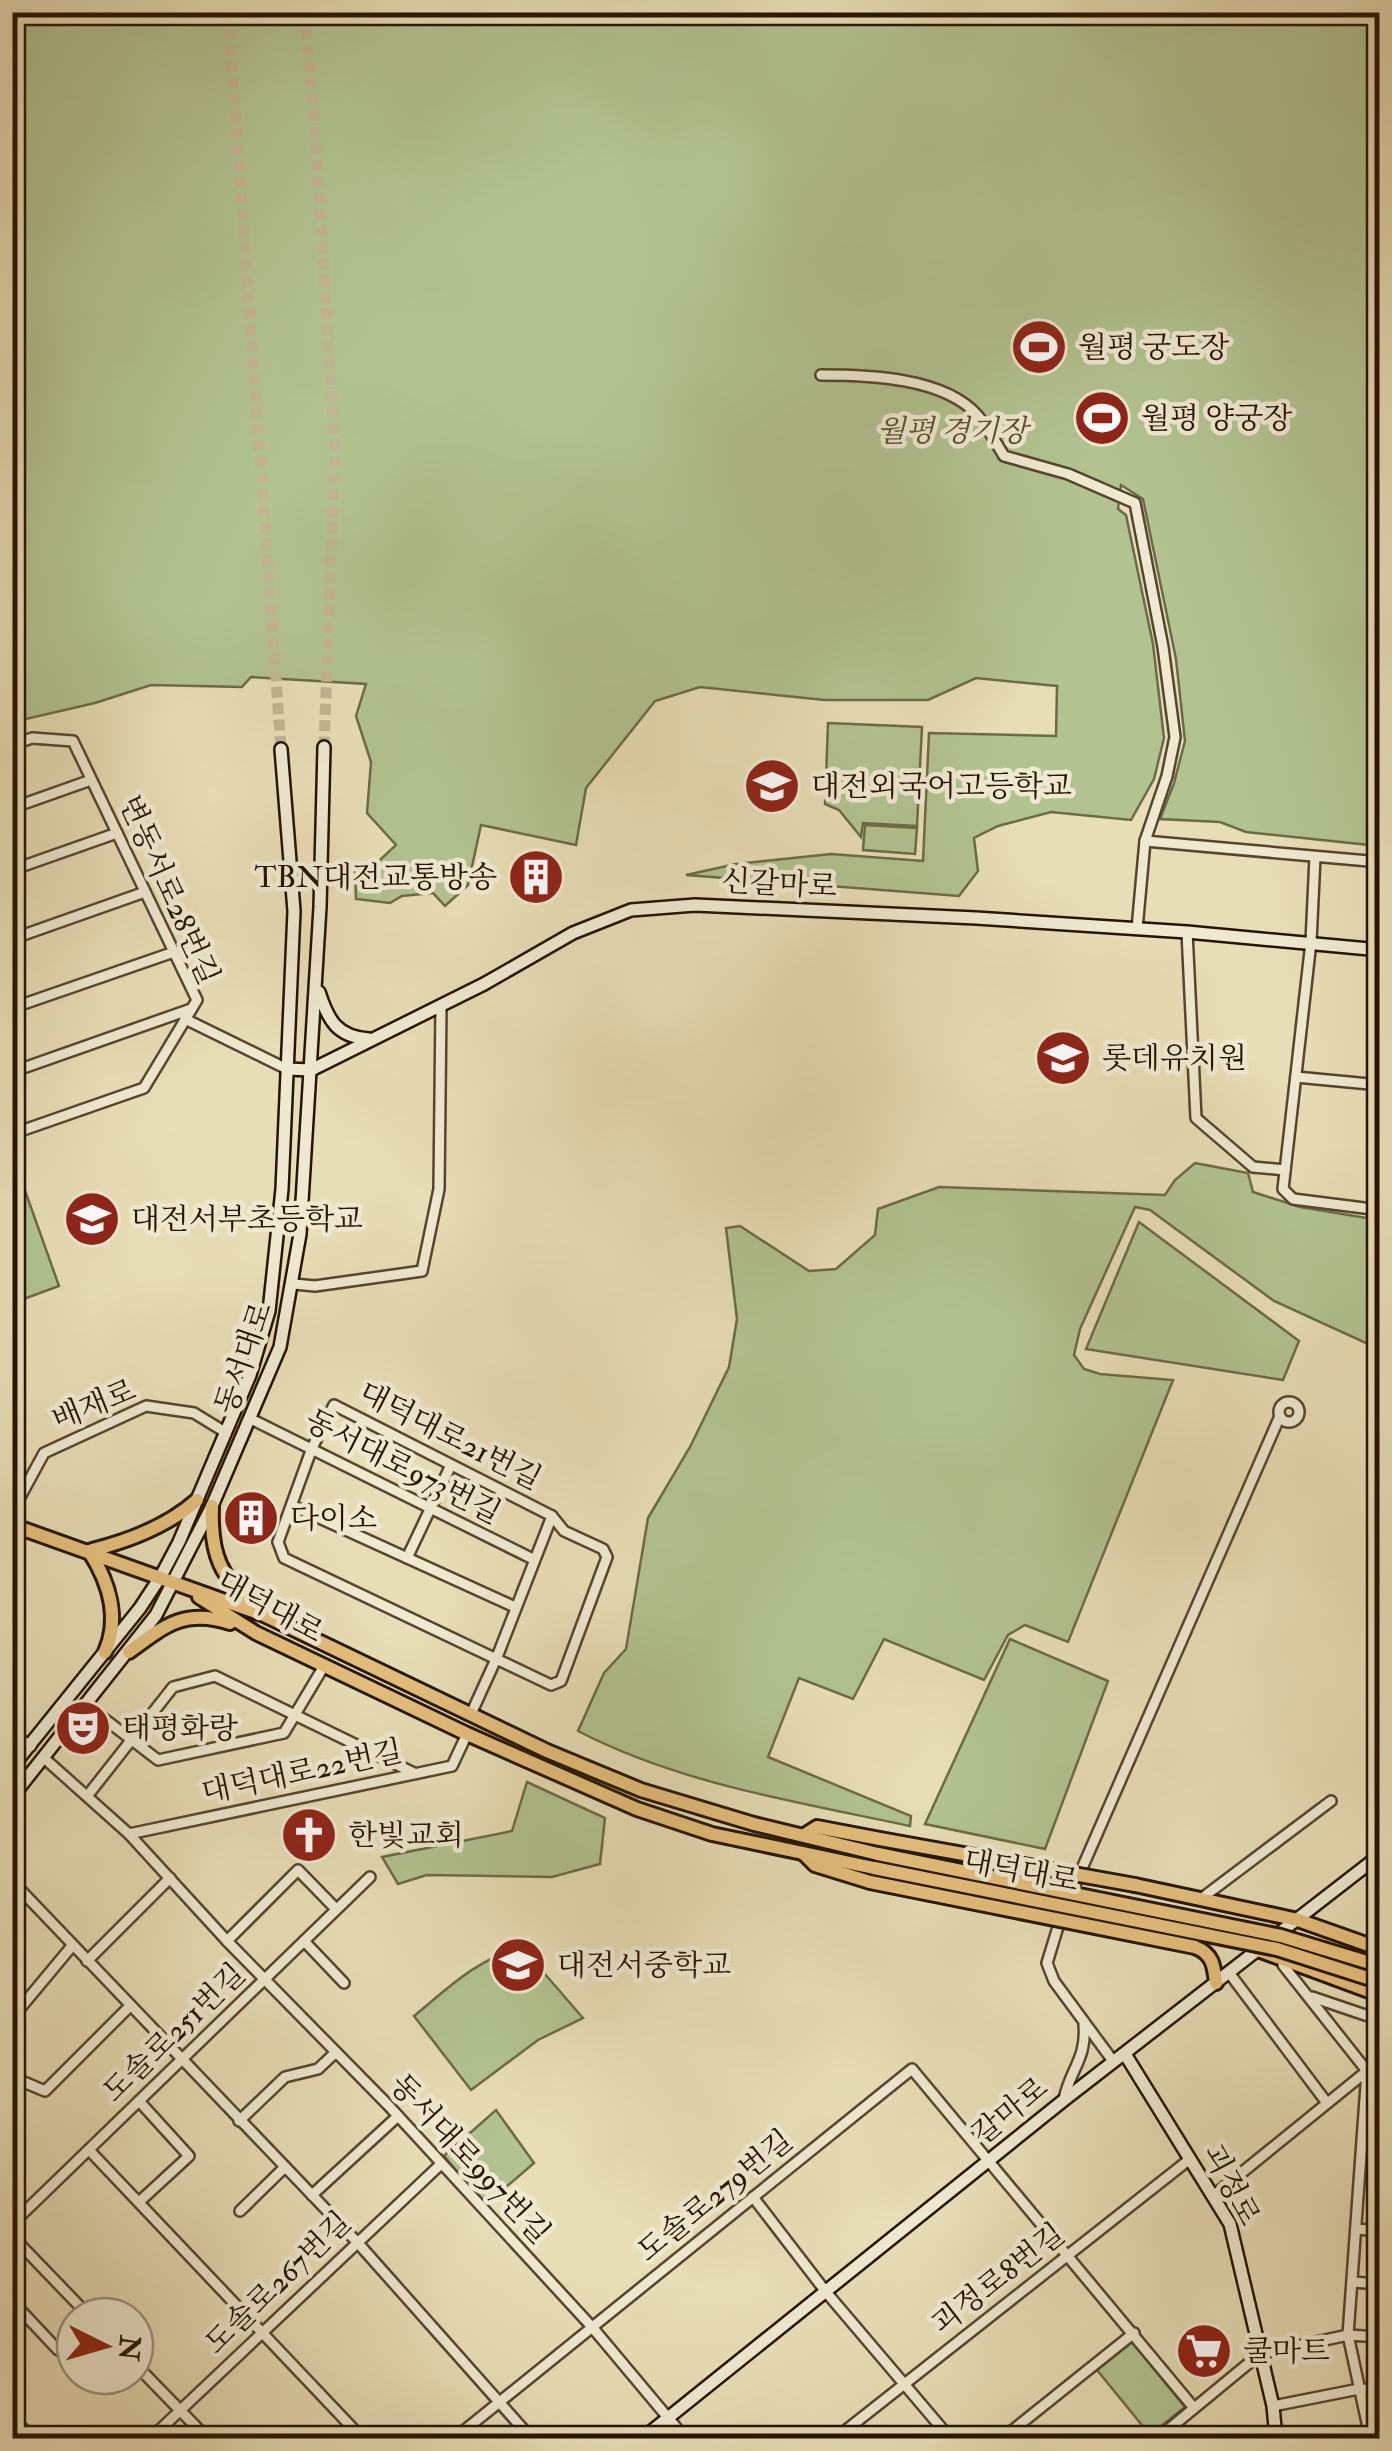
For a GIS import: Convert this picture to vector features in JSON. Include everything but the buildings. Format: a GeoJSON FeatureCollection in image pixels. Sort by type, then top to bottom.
{"type":"FeatureCollection","features":[{"type":"Feature","properties":{"kind":"main road"},"geometry":{"type":"LineString","coordinates":[[89,1551],[170,1519],[197,1500]]}},
{"type":"Feature","properties":{"kind":"main road"},"geometry":{"type":"LineString","coordinates":[[212,1506],[211,1536],[224,1573],[230,1585],[264,1616]]}},
{"type":"Feature","properties":{"kind":"main road"},"geometry":{"type":"LineString","coordinates":[[12,1524],[176,1582]]}},
{"type":"Feature","properties":{"kind":"main road"},"geometry":{"type":"LineString","coordinates":[[89,1551],[100,1567],[114,1618],[105,1652]]}},
{"type":"Feature","properties":{"kind":"main road","name":"대덕대로"},"geometry":{"type":"LineString","coordinates":[[176,1582],[264,1616],[591,1770],[677,1803],[1262,1932],[1380,1966]]}},
{"type":"Feature","properties":{"kind":"main road","name":"대덕대로"},"geometry":{"type":"LineString","coordinates":[[176,1582],[256,1633],[324,1666],[584,1788],[672,1822],[803,1853],[872,1875],[1277,1949],[1380,1982]]}},
{"type":"Feature","properties":{"kind":"main road"},"geometry":{"type":"LineString","coordinates":[[129,1652],[164,1626],[186,1618],[210,1616],[256,1633]]}},
{"type":"Feature","properties":{"kind":"main road"},"geometry":{"type":"LineString","coordinates":[[879,1846],[1202,1898],[1298,1920],[1380,1948]]}},
{"type":"Feature","properties":{"kind":"main road"},"geometry":{"type":"LineString","coordinates":[[872,1875],[1195,1946],[1206,1951],[1212,1960],[1216,1983]]}},
{"type":"Feature","properties":{"kind":"main road"},"geometry":{"type":"LineString","coordinates":[[1258,1950],[1380,1995]]}},
{"type":"Feature","properties":{"kind":"street"},"geometry":{"type":"LineString","coordinates":[[820,375],[865,374],[901,379],[950,396],[976,413],[1004,456],[1068,474],[1136,504],[1164,647],[1175,738],[1146,842],[1137,928]]}},
{"type":"Feature","properties":{"kind":"street","name":"변동서로28번길"},"geometry":{"type":"LineString","coordinates":[[12,745],[32,738],[72,741],[197,1000],[144,1088],[15,1133]]}},
{"type":"Feature","properties":{"kind":"street","name":"동서대로"},"geometry":{"type":"LineString","coordinates":[[12,1797],[129,1652],[176,1582],[280,1348],[300,1234],[316,982],[324,746]]}},
{"type":"Feature","properties":{"kind":"street","name":"동서대로"},"geometry":{"type":"LineString","coordinates":[[12,1767],[161,1576],[250,1375],[269,1310],[279,1228],[294,911],[280,749]]}},
{"type":"Feature","properties":{"kind":"street","name":"변동서로28번길"},"geometry":{"type":"LineString","coordinates":[[12,808],[92,780]]}},
{"type":"Feature","properties":{"kind":"street"},"geometry":{"type":"LineString","coordinates":[[12,870],[117,833]]}},
{"type":"Feature","properties":{"kind":"street"},"geometry":{"type":"LineString","coordinates":[[1146,842],[1380,862]]}},
{"type":"Feature","properties":{"kind":"street"},"geometry":{"type":"LineString","coordinates":[[1315,857],[1310,942],[1283,1188],[1293,1199],[1380,1210]]}},
{"type":"Feature","properties":{"kind":"street"},"geometry":{"type":"LineString","coordinates":[[12,939],[145,892]]}},
{"type":"Feature","properties":{"kind":"street","name":"신갈마로"},"geometry":{"type":"LineString","coordinates":[[311,1070],[573,933],[631,910],[695,905],[1137,928],[1380,950]]}},
{"type":"Feature","properties":{"kind":"street"},"geometry":{"type":"LineString","coordinates":[[1187,932],[1196,1118],[1253,1166],[1285,1170]]}},
{"type":"Feature","properties":{"kind":"street"},"geometry":{"type":"LineString","coordinates":[[12,1008],[174,952]]}},
{"type":"Feature","properties":{"kind":"street"},"geometry":{"type":"LineString","coordinates":[[316,982],[335,1028],[355,1038],[373,1040]]}},
{"type":"Feature","properties":{"kind":"street"},"geometry":{"type":"LineString","coordinates":[[294,1284],[315,1286],[422,1271],[439,1189],[441,1005]]}},
{"type":"Feature","properties":{"kind":"street"},"geometry":{"type":"LineString","coordinates":[[12,1072],[191,1009]]}},
{"type":"Feature","properties":{"kind":"street"},"geometry":{"type":"LineString","coordinates":[[185,1019],[286,1069],[311,1070]]}},
{"type":"Feature","properties":{"kind":"street"},"geometry":{"type":"LineString","coordinates":[[1296,1077],[1380,1085]]}},
{"type":"Feature","properties":{"kind":"street"},"geometry":{"type":"LineString","coordinates":[[12,1117],[15,1133]]}},
{"type":"Feature","properties":{"kind":"street","name":"대덕대로21번길"},"geometry":{"type":"LineString","coordinates":[[334,1405],[451,1465],[552,1516],[564,1531],[603,1549],[607,1557],[560,1681],[550,1685],[284,1558],[278,1542],[312,1448],[334,1405]]}},
{"type":"Feature","properties":{"kind":"street","name":"배재로"},"geometry":{"type":"LineString","coordinates":[[12,1512],[44,1453],[146,1406],[194,1414],[225,1432]]}},
{"type":"Feature","properties":{"kind":"street"},"geometry":{"type":"LineString","coordinates":[[1113,2062],[1054,1981],[1047,1963],[1055,1932],[1280,1416]]}},
{"type":"Feature","properties":{"kind":"street","name":"동서대로973번길"},"geometry":{"type":"LineString","coordinates":[[251,1419],[533,1559]]}},
{"type":"Feature","properties":{"kind":"street"},"geometry":{"type":"LineString","coordinates":[[407,1558],[451,1465]]}},
{"type":"Feature","properties":{"kind":"street"},"geometry":{"type":"LineString","coordinates":[[293,1506],[515,1607]]}},
{"type":"Feature","properties":{"kind":"street","name":"대덕대로21번길"},"geometry":{"type":"LineString","coordinates":[[470,1714],[497,1657],[552,1516]]}},
{"type":"Feature","properties":{"kind":"street"},"geometry":{"type":"LineString","coordinates":[[85,1704],[158,1760],[284,1734],[324,1666]]}},
{"type":"Feature","properties":{"kind":"street"},"geometry":{"type":"LineString","coordinates":[[88,1795],[172,1687],[215,1676],[414,1773]]}},
{"type":"Feature","properties":{"kind":"street"},"geometry":{"type":"LineString","coordinates":[[12,1734],[31,1746]]}},
{"type":"Feature","properties":{"kind":"street","name":"대덕대로22번길"},"geometry":{"type":"LineString","coordinates":[[129,1834],[452,1766],[467,1734]]}},
{"type":"Feature","properties":{"kind":"street","name":"동서대로997번길"},"geometry":{"type":"LineString","coordinates":[[44,1758],[129,1834],[264,1980],[398,2116],[592,2328],[685,2438]]}},
{"type":"Feature","properties":{"kind":"street"},"geometry":{"type":"LineString","coordinates":[[1202,1898],[1331,1801]]}},
{"type":"Feature","properties":{"kind":"street","name":"갈마로"},"geometry":{"type":"LineString","coordinates":[[643,2438],[1064,2100],[1380,1856]]}},
{"type":"Feature","properties":{"kind":"street"},"geometry":{"type":"LineString","coordinates":[[227,1941],[298,1870],[336,1909]]}},
{"type":"Feature","properties":{"kind":"street","name":"도솔로251번길"},"geometry":{"type":"LineString","coordinates":[[12,2224],[370,1876]]}},
{"type":"Feature","properties":{"kind":"street"},"geometry":{"type":"LineString","coordinates":[[86,1961],[170,1878]]}},
{"type":"Feature","properties":{"kind":"street"},"geometry":{"type":"LineString","coordinates":[[12,1881],[358,2242],[531,2438]]}},
{"type":"Feature","properties":{"kind":"street"},"geometry":{"type":"LineString","coordinates":[[304,1941],[344,1982]]}},
{"type":"Feature","properties":{"kind":"street"},"geometry":{"type":"LineString","coordinates":[[12,2018],[72,1946]]}},
{"type":"Feature","properties":{"kind":"street"},"geometry":{"type":"LineString","coordinates":[[1283,1965],[1367,2070],[1380,2075]]}},
{"type":"Feature","properties":{"kind":"street"},"geometry":{"type":"LineString","coordinates":[[1230,1974],[1327,2103]]}},
{"type":"Feature","properties":{"kind":"street"},"geometry":{"type":"LineString","coordinates":[[1309,1996],[1380,2020]]}},
{"type":"Feature","properties":{"kind":"street"},"geometry":{"type":"LineString","coordinates":[[12,2077],[45,2091],[130,2006]]}},
{"type":"Feature","properties":{"kind":"street"},"geometry":{"type":"LineString","coordinates":[[1064,2100],[1086,2046],[1084,2022]]}},
{"type":"Feature","properties":{"kind":"street"},"geometry":{"type":"LineString","coordinates":[[239,2121],[285,2077],[318,2069],[336,2052]]}},
{"type":"Feature","properties":{"kind":"street","name":"괴정로"},"geometry":{"type":"LineString","coordinates":[[1125,2054],[1230,2224],[1276,2438]]}},
{"type":"Feature","properties":{"kind":"street","name":"도솔로279번길"},"geometry":{"type":"LineString","coordinates":[[456,2438],[912,2069],[988,2162]]}},
{"type":"Feature","properties":{"kind":"street"},"geometry":{"type":"LineString","coordinates":[[1213,2196],[1367,2070]]}},
{"type":"Feature","properties":{"kind":"street"},"geometry":{"type":"LineString","coordinates":[[1367,2070],[1348,2335],[1368,2432],[1379,2438]]}},
{"type":"Feature","properties":{"kind":"street"},"geometry":{"type":"LineString","coordinates":[[138,2202],[189,2156],[139,2101]]}},
{"type":"Feature","properties":{"kind":"street"},"geometry":{"type":"LineString","coordinates":[[312,2195],[398,2116]]}},
{"type":"Feature","properties":{"kind":"street"},"geometry":{"type":"LineString","coordinates":[[89,2150],[362,2438]]}},
{"type":"Feature","properties":{"kind":"street","name":"괴정로8번길"},"geometry":{"type":"LineString","coordinates":[[836,2438],[1190,2159]]}},
{"type":"Feature","properties":{"kind":"street"},"geometry":{"type":"LineString","coordinates":[[988,2162],[1194,2408]]}},
{"type":"Feature","properties":{"kind":"street","name":"도솔로267번길"},"geometry":{"type":"LineString","coordinates":[[151,2438],[441,2164]]}},
{"type":"Feature","properties":{"kind":"street"},"geometry":{"type":"LineString","coordinates":[[240,2211],[285,2168]]}},
{"type":"Feature","properties":{"kind":"street"},"geometry":{"type":"LineString","coordinates":[[753,2197],[826,2292],[950,2438]]}},
{"type":"Feature","properties":{"kind":"street"},"geometry":{"type":"LineString","coordinates":[[1356,2229],[1380,2231]]}},
{"type":"Feature","properties":{"kind":"street"},"geometry":{"type":"LineString","coordinates":[[12,2236],[70,2296]]}},
{"type":"Feature","properties":{"kind":"street"},"geometry":{"type":"LineString","coordinates":[[1352,2282],[1380,2284]]}},
{"type":"Feature","properties":{"kind":"street"},"geometry":{"type":"LineString","coordinates":[[12,2302],[55,2347]]}},
{"type":"Feature","properties":{"kind":"street"},"geometry":{"type":"LineString","coordinates":[[1003,2438],[1134,2333]]}},
{"type":"Feature","properties":{"kind":"street"},"geometry":{"type":"LineString","coordinates":[[1158,2438],[1260,2354],[1348,2335],[1380,2337]]}},
{"type":"Feature","properties":{"kind":"street"},"geometry":{"type":"LineString","coordinates":[[155,2384],[207,2438]]}},
{"type":"Feature","properties":{"kind":"street"},"geometry":{"type":"LineString","coordinates":[[1272,2406],[1359,2389],[1380,2390]]}},
{"type":"Feature","properties":{"kind":"street"},"geometry":{"type":"LineString","coordinates":[[12,2418],[32,2438]]}},
{"type":"Feature","properties":{"kind":"green space","name":"월평 경기장"},"geometry":{"type":"Polygon","coordinates":[[[12,13],[1379,13],[1379,846],[1246,832],[1220,822],[1160,819],[1185,741],[1176,659],[1143,499],[1121,485],[1118,509],[1126,515],[1153,644],[1164,738],[1154,779],[1131,820],[1051,812],[998,826],[974,838],[978,871],[959,896],[686,875],[736,864],[831,854],[923,861],[929,733],[1056,736],[1057,686],[976,678],[928,700],[824,700],[700,687],[655,701],[586,788],[576,845],[481,825],[468,885],[445,906],[433,893],[402,896],[390,903],[356,899],[355,872],[380,860],[396,845],[367,813],[371,762],[356,716],[366,684],[251,677],[242,687],[151,685],[13,722],[12,13]]]}},
{"type":"Feature","properties":{"kind":"green space"},"geometry":{"type":"Polygon","coordinates":[[[828,723],[922,727],[917,826],[863,823],[861,837],[839,810],[825,804],[828,723]]]}},
{"type":"Feature","properties":{"kind":"green space"},"geometry":{"type":"Polygon","coordinates":[[[865,825],[917,828],[915,854],[863,850],[865,825]]]}},
{"type":"Feature","properties":{"kind":"green space"},"geometry":{"type":"Polygon","coordinates":[[[1195,1163],[1248,1173],[1253,1192],[1300,1207],[1379,1220],[1379,1349],[1274,1301],[1150,1210],[1135,1207],[1080,1329],[1074,1355],[1084,1369],[1100,1374],[1173,1380],[1068,1642],[1025,1625],[1008,1635],[984,1680],[884,1639],[853,1699],[799,1678],[768,1757],[911,1816],[910,1826],[698,1778],[578,1731],[604,1673],[626,1649],[648,1518],[690,1447],[729,1367],[737,1319],[726,1228],[740,1226],[809,1271],[836,1269],[875,1235],[878,1209],[939,1187],[1165,1195],[1195,1163]]]}},
{"type":"Feature","properties":{"kind":"green space"},"geometry":{"type":"Polygon","coordinates":[[[23,1185],[59,1286],[13,1303],[13,1189],[23,1185]]]}},
{"type":"Feature","properties":{"kind":"green space"},"geometry":{"type":"Polygon","coordinates":[[[1139,1222],[1299,1341],[1283,1380],[1086,1349],[1139,1222]]]}},
{"type":"Feature","properties":{"kind":"green space"},"geometry":{"type":"Polygon","coordinates":[[[1010,1639],[1108,1681],[1045,1849],[925,1824],[1010,1639]]]}},
{"type":"Feature","properties":{"kind":"green space"},"geometry":{"type":"Polygon","coordinates":[[[527,1782],[605,1818],[600,1864],[552,1877],[427,1875],[398,1884],[382,1857],[512,1831],[527,1782]]]}},
{"type":"Feature","properties":{"kind":"green space"},"geometry":{"type":"Polygon","coordinates":[[[517,1949],[525,1951],[583,2018],[538,2040],[471,2090],[414,2016],[475,1968],[517,1949]]]}},
{"type":"Feature","properties":{"kind":"green space"},"geometry":{"type":"Polygon","coordinates":[[[496,2110],[534,2163],[485,2205],[444,2156],[496,2110]]]}},
{"type":"Feature","properties":{"kind":"green space"},"geometry":{"type":"Polygon","coordinates":[[[1132,2342],[1185,2407],[1150,2435],[1097,2370],[1132,2342]]]}},
{"type":"Feature","properties":{"kind":"tunnel"},"geometry":{"type":"LineString","coordinates":[[228,12],[281,749]]}},
{"type":"Feature","properties":{"kind":"tunnel"},"geometry":{"type":"LineString","coordinates":[[304,12],[335,450],[324,747]]}},
{"type":"Feature","properties":{"kind":"place","name":"월평 궁도장"},"geometry":{"type":"Point","coordinates":[1039,347]}},
{"type":"Feature","properties":{"kind":"place","name":"월평 양궁장"},"geometry":{"type":"Point","coordinates":[1102,418]}},
{"type":"Feature","properties":{"kind":"place","name":"대전외국어고등학교"},"geometry":{"type":"Point","coordinates":[772,786]}},
{"type":"Feature","properties":{"kind":"place","name":"TBN대전교통방송"},"geometry":{"type":"Point","coordinates":[536,877]}},
{"type":"Feature","properties":{"kind":"place","name":"롯데유치원"},"geometry":{"type":"Point","coordinates":[1063,1058]}},
{"type":"Feature","properties":{"kind":"place","name":"대전서부초등학교"},"geometry":{"type":"Point","coordinates":[92,1219]}},
{"type":"Feature","properties":{"kind":"place","name":"다이소"},"geometry":{"type":"Point","coordinates":[251,1518]}},
{"type":"Feature","properties":{"kind":"place","name":"태평화랑"},"geometry":{"type":"Point","coordinates":[83,1728]}},
{"type":"Feature","properties":{"kind":"place","name":"한빛교회"},"geometry":{"type":"Point","coordinates":[309,1835]}},
{"type":"Feature","properties":{"kind":"place","name":"대전서중학교"},"geometry":{"type":"Point","coordinates":[518,1965]}},
{"type":"Feature","properties":{"kind":"place","name":"쿨마트"},"geometry":{"type":"Point","coordinates":[1204,2351]}}]}
